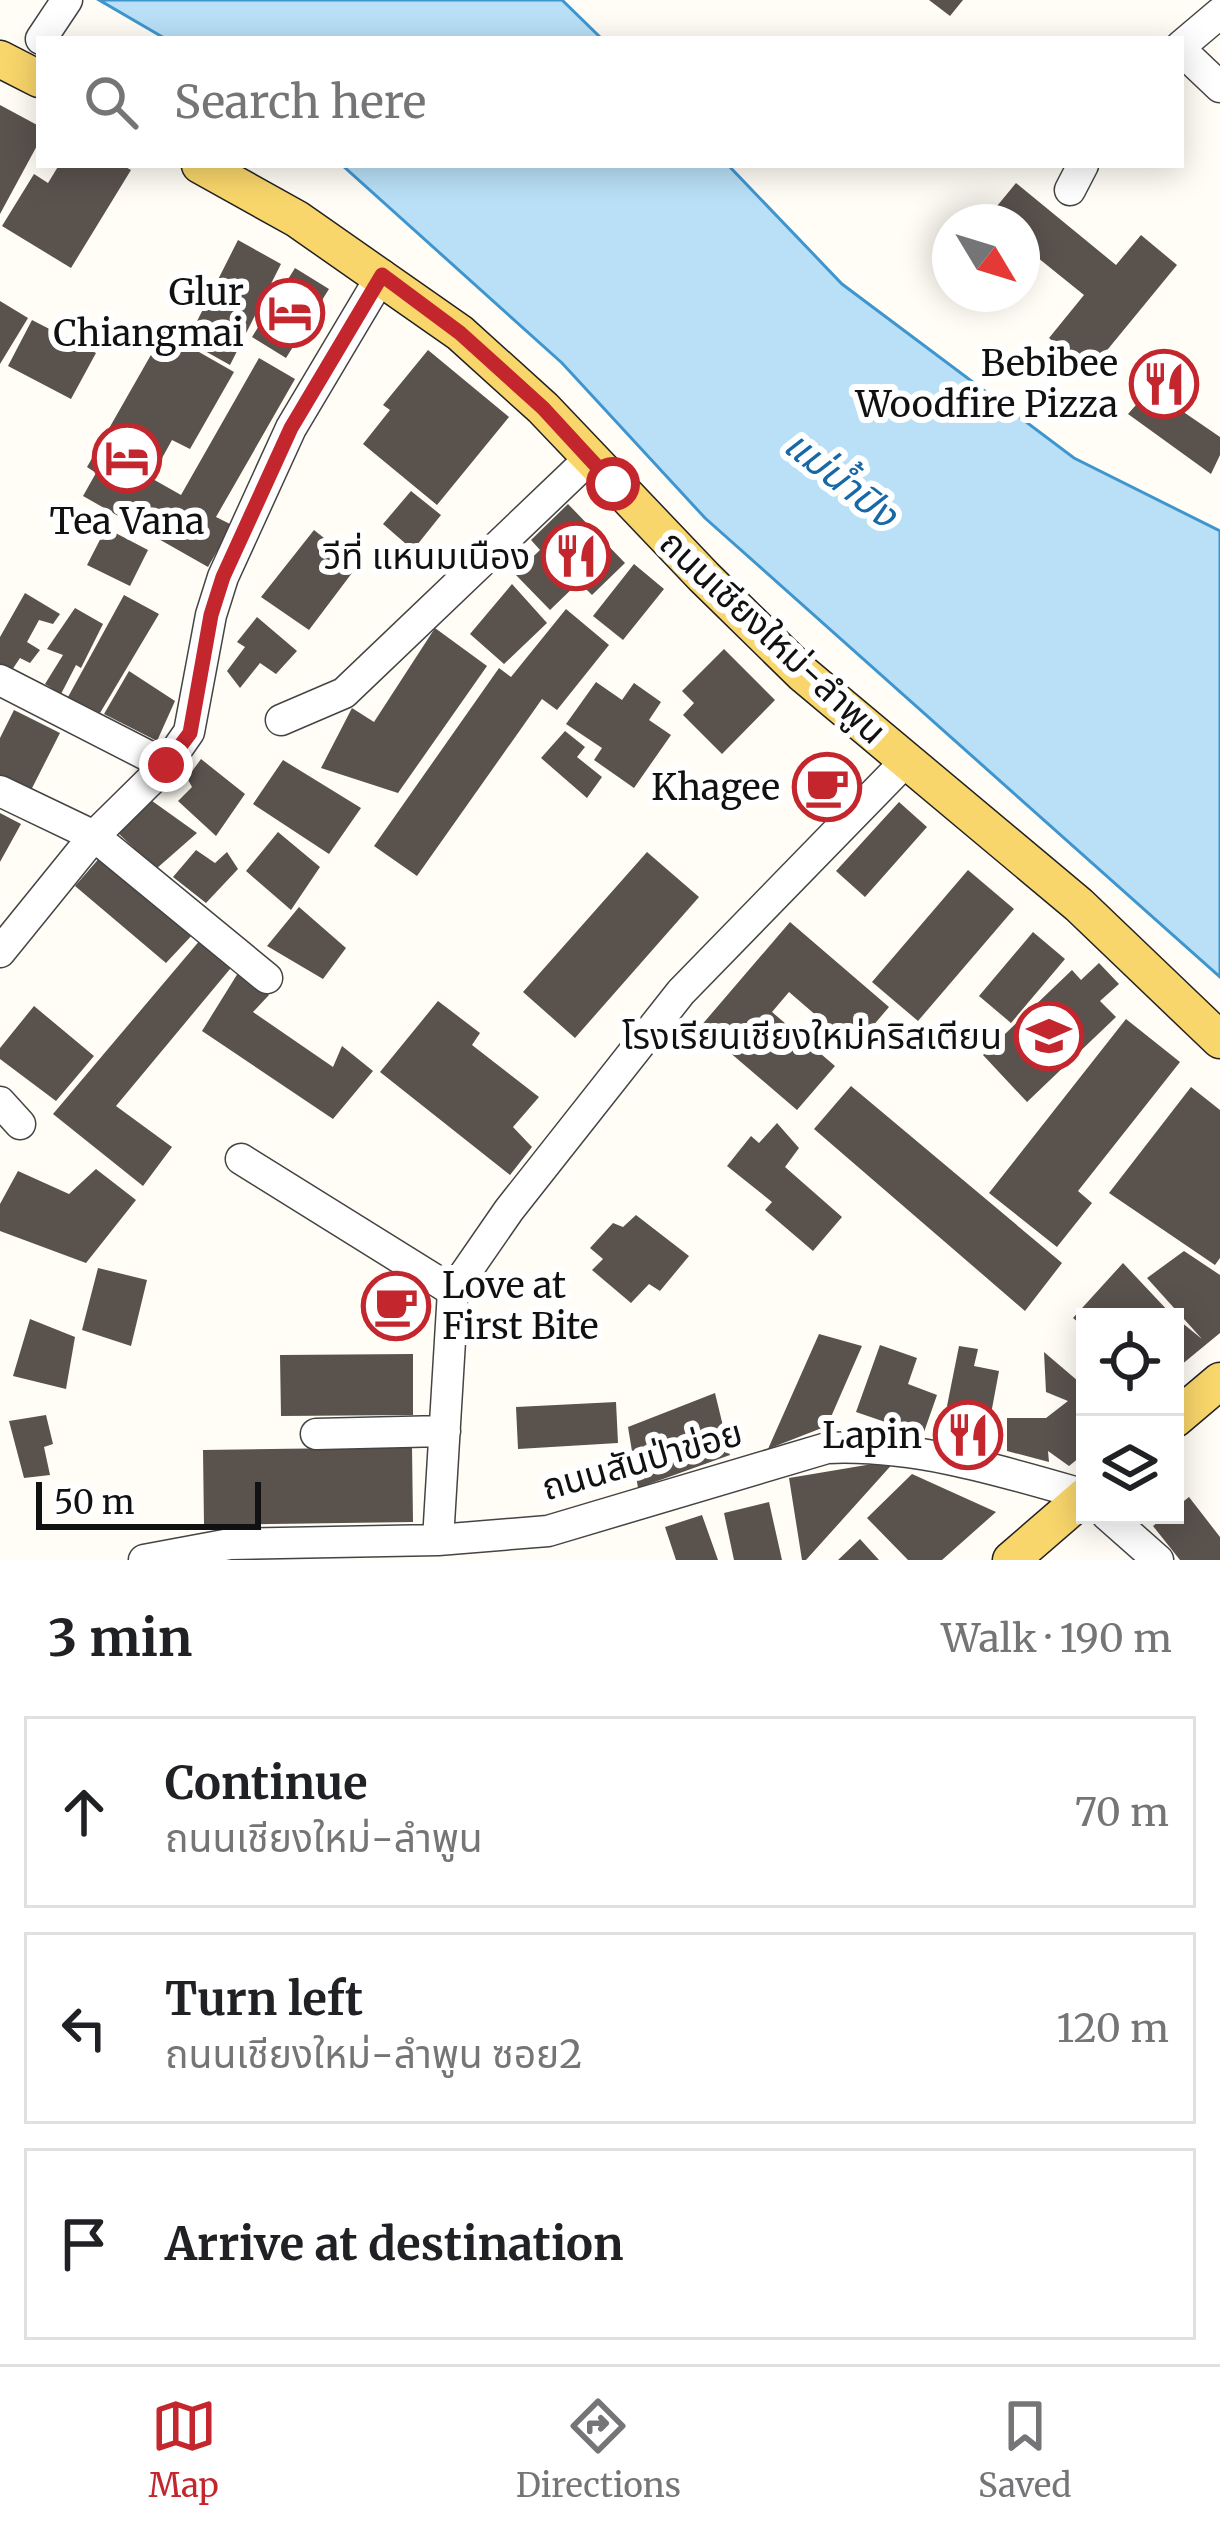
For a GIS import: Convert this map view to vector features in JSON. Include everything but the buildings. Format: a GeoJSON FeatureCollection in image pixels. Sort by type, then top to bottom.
{"type":"FeatureCollection","features":[{"type":"Feature","properties":{"kind":"main road","name":"ถนนเชียงใหม่-ลำพูน"},"geometry":{"type":"LineString","coordinates":[[205,168],[297,219],[460,333],[543,408],[803,674],[1078,905],[1220,1040]]}},
{"type":"Feature","properties":{"kind":"main road"},"geometry":{"type":"LineString","coordinates":[[1179,1416],[1220,1381]]}},
{"type":"Feature","properties":{"kind":"main road"},"geometry":{"type":"LineString","coordinates":[[1011,1560],[1076,1504]]}},
{"type":"Feature","properties":{"kind":"street"},"geometry":{"type":"LineString","coordinates":[[42,36],[67,0]]}},
{"type":"Feature","properties":{"kind":"street"},"geometry":{"type":"LineString","coordinates":[[1184,45],[1220,14]]}},
{"type":"Feature","properties":{"kind":"street"},"geometry":{"type":"LineString","coordinates":[[1184,51],[1220,87]]}},
{"type":"Feature","properties":{"kind":"street"},"geometry":{"type":"LineString","coordinates":[[0,952],[94,836],[166,765],[190,733],[211,615],[223,577],[291,428],[382,275]]}},
{"type":"Feature","properties":{"kind":"street"},"geometry":{"type":"LineString","coordinates":[[281,720],[344,693],[589,459]]}},
{"type":"Feature","properties":{"kind":"street"},"geometry":{"type":"LineString","coordinates":[[0,680],[166,765]]}},
{"type":"Feature","properties":{"kind":"street"},"geometry":{"type":"LineString","coordinates":[[438,1540],[453,1291],[509,1210],[681,992],[905,761]]}},
{"type":"Feature","properties":{"kind":"street"},"geometry":{"type":"LineString","coordinates":[[0,791],[94,836],[267,978]]}},
{"type":"Feature","properties":{"kind":"street"},"geometry":{"type":"LineString","coordinates":[[241,1160],[453,1291]]}},
{"type":"Feature","properties":{"kind":"street"},"geometry":{"type":"LineString","coordinates":[[316,1434],[446,1431]]}},
{"type":"Feature","properties":{"kind":"street","name":"ถนนสันป่าข่อย"},"geometry":{"type":"LineString","coordinates":[[144,1560],[230,1544],[438,1540],[548,1531],[827,1448],[863,1446],[984,1465],[1076,1493]]}},
{"type":"Feature","properties":{"kind":"street"},"geometry":{"type":"LineString","coordinates":[[1117,1524],[1158,1560]]}},
{"type":"Feature","properties":{"kind":"water"},"geometry":{"type":"Polygon","coordinates":[[[99,0],[562,0],[599,36],[161,36],[99,0]]]}},
{"type":"Feature","properties":{"kind":"water","name":"แม่น้ำปิง"},"geometry":{"type":"Polygon","coordinates":[[[345,168],[731,168],[842,284],[1074,458],[1220,531],[1220,977],[705,518],[562,363],[345,168]]]}},
{"type":"Feature","properties":{"kind":"place","name":"Glur Chiangmai"},"geometry":{"type":"Point","coordinates":[290,313]}},
{"type":"Feature","properties":{"kind":"place","name":"Bebibee Woodfire Pizza"},"geometry":{"type":"Point","coordinates":[1164,384]}},
{"type":"Feature","properties":{"kind":"place","name":"Tea Vana"},"geometry":{"type":"Point","coordinates":[127,458]}},
{"type":"Feature","properties":{"kind":"place","name":"วีที่ แหนมเนือง"},"geometry":{"type":"Point","coordinates":[576,556]}},
{"type":"Feature","properties":{"kind":"place","name":"Khagee"},"geometry":{"type":"Point","coordinates":[827,787]}},
{"type":"Feature","properties":{"kind":"place","name":"โรงเรียนเชียงใหม่คริสเตียน"},"geometry":{"type":"Point","coordinates":[1049,1036]}},
{"type":"Feature","properties":{"kind":"place","name":"Love at First Bite"},"geometry":{"type":"Point","coordinates":[396,1306]}},
{"type":"Feature","properties":{"kind":"place","name":"Lapin"},"geometry":{"type":"Point","coordinates":[968,1435]}},
{"type":"Feature","properties":{"kind":"route"},"geometry":{"type":"LineString","coordinates":[[166,765],[190,733],[211,615],[223,577],[291,428],[382,275],[460,333],[543,408],[613,484]]}}]}
